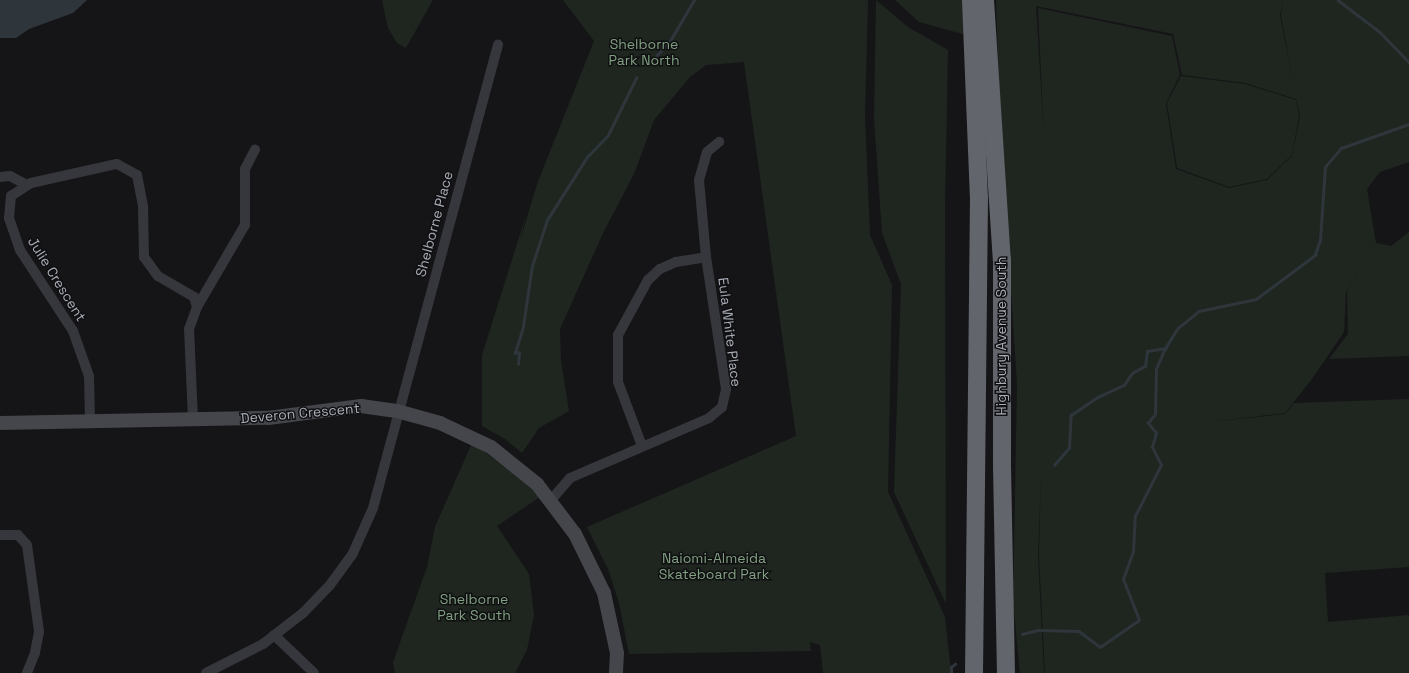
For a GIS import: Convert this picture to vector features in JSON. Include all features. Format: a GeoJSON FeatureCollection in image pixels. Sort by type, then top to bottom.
{"type":"FeatureCollection","features":[{"type":"Feature","properties":{"kind":"highway","name":"Highbury Avenue South"},"geometry":{"type":"LineString","coordinates":[[971,0],[979,198],[974,673]]}},
{"type":"Feature","properties":{"kind":"highway","name":"Highbury Avenue South"},"geometry":{"type":"LineString","coordinates":[[985,0],[1002,260],[1006,673]]}},
{"type":"Feature","properties":{"kind":"street","name":"Shelborne Place"},"geometry":{"type":"LineString","coordinates":[[206,673],[248,653],[303,613],[325,590],[353,553],[373,508],[397,411],[498,45]]}},
{"type":"Feature","properties":{"kind":"street","name":"Eula White Place"},"geometry":{"type":"LineString","coordinates":[[551,500],[570,478],[709,418],[722,407],[726,389],[706,257],[699,180],[707,152],[719,142]]}},
{"type":"Feature","properties":{"kind":"street"},"geometry":{"type":"LineString","coordinates":[[193,420],[189,329],[197,307],[245,225],[245,169],[255,149]]}},
{"type":"Feature","properties":{"kind":"street","name":"Julie Crescent"},"geometry":{"type":"LineString","coordinates":[[90,422],[88,376],[73,331],[20,250],[10,221],[11,196],[27,185],[117,164],[137,175],[143,207],[144,257],[158,276],[194,297],[197,307]]}},
{"type":"Feature","properties":{"kind":"street"},"geometry":{"type":"LineString","coordinates":[[0,177],[10,176],[27,185]]}},
{"type":"Feature","properties":{"kind":"street","name":"Julie Crescent"},"geometry":{"type":"LineString","coordinates":[[0,211],[10,221]]}},
{"type":"Feature","properties":{"kind":"street"},"geometry":{"type":"LineString","coordinates":[[642,446],[618,382],[618,335],[648,280],[660,269],[676,262],[706,257]]}},
{"type":"Feature","properties":{"kind":"street","name":"Deveron Crescent"},"geometry":{"type":"LineString","coordinates":[[0,424],[268,418],[361,406],[397,411],[440,422],[491,446],[537,484],[551,500],[575,534],[604,593],[617,653],[616,673]]}},
{"type":"Feature","properties":{"kind":"street"},"geometry":{"type":"LineString","coordinates":[[0,534],[18,535],[27,545],[39,632],[35,653],[27,673]]}},
{"type":"Feature","properties":{"kind":"street"},"geometry":{"type":"LineString","coordinates":[[274,635],[314,673]]}},
{"type":"Feature","properties":{"kind":"green space"},"geometry":{"type":"Polygon","coordinates":[[[382,0],[433,0],[406,48],[397,43],[388,28],[382,0]]]}},
{"type":"Feature","properties":{"kind":"green space"},"geometry":{"type":"Polygon","coordinates":[[[563,0],[868,0],[865,116],[870,235],[892,285],[888,492],[945,617],[951,673],[823,673],[820,645],[810,642],[811,651],[629,654],[619,603],[608,569],[587,527],[796,436],[744,62],[706,65],[690,77],[654,120],[634,174],[604,231],[560,329],[561,360],[569,411],[539,428],[522,453],[505,439],[482,426],[482,355],[526,215],[519,244],[537,184],[594,41],[563,0]]]}},
{"type":"Feature","properties":{"kind":"green space"},"geometry":{"type":"Polygon","coordinates":[[[876,0],[908,27],[948,50],[945,207],[946,604],[894,492],[901,284],[882,233],[874,118],[876,0]]]}},
{"type":"Feature","properties":{"kind":"green space"},"geometry":{"type":"Polygon","coordinates":[[[895,0],[963,0],[966,35],[919,22],[895,0]]]}},
{"type":"Feature","properties":{"kind":"green space"},"geometry":{"type":"Polygon","coordinates":[[[996,0],[1283,0],[1409,0],[1409,162],[1380,172],[1367,189],[1376,243],[1391,246],[1409,232],[1409,356],[1329,359],[1348,334],[1347,291],[1367,257],[1346,292],[1344,332],[1312,379],[1285,413],[1210,422],[1285,414],[1294,403],[1409,399],[1409,567],[1325,573],[1328,622],[1409,615],[1409,673],[1045,673],[1039,557],[1041,473],[1038,557],[1044,673],[1020,673],[1013,602],[1017,385],[1002,145],[1045,143],[1001,145],[996,0]],[[1283,0],[1280,15],[1293,82],[1281,15],[1283,0]],[[1036,6],[1044,136],[1038,8],[1172,36],[1180,75],[1166,103],[1176,169],[1229,188],[1267,180],[1292,156],[1300,116],[1296,99],[1245,83],[1182,75],[1173,34],[1036,6]]]}},
{"type":"Feature","properties":{"kind":"green space"},"geometry":{"type":"Polygon","coordinates":[[[1181,76],[1245,84],[1296,100],[1299,116],[1292,155],[1267,179],[1229,187],[1177,168],[1167,103],[1181,76]]]}},
{"type":"Feature","properties":{"kind":"green space","name":"Shelborne Park South"},"geometry":{"type":"Polygon","coordinates":[[[472,443],[521,478],[540,497],[497,526],[529,574],[534,615],[527,650],[515,673],[395,673],[393,662],[427,567],[435,527],[472,443]]]}},
{"type":"Feature","properties":{"kind":"shaded area"},"geometry":{"type":"Polygon","coordinates":[[[0,0],[87,0],[73,13],[29,29],[16,38],[0,38],[0,0]]]}},
{"type":"Feature","properties":{"kind":"waterway"},"geometry":{"type":"LineString","coordinates":[[656,56],[670,41],[694,0]]}},
{"type":"Feature","properties":{"kind":"waterway"},"geometry":{"type":"LineString","coordinates":[[1338,0],[1380,32],[1409,62]]}},
{"type":"Feature","properties":{"kind":"waterway"},"geometry":{"type":"LineString","coordinates":[[518,364],[519,353],[515,353],[523,326],[532,266],[547,220],[587,157],[608,135],[636,78]]}},
{"type":"Feature","properties":{"kind":"waterway"},"geometry":{"type":"LineString","coordinates":[[1022,634],[1038,630],[1079,631],[1100,647],[1139,620],[1123,579],[1133,551],[1135,516],[1161,465],[1152,447],[1156,433],[1148,423],[1155,414],[1156,369],[1164,350],[1178,328],[1199,311],[1256,299],[1315,255],[1320,240],[1325,167],[1341,148],[1409,124]]}},
{"type":"Feature","properties":{"kind":"waterway"},"geometry":{"type":"LineString","coordinates":[[1054,465],[1069,448],[1071,415],[1098,397],[1124,385],[1132,373],[1145,366],[1147,351],[1166,348]]}},
{"type":"Feature","properties":{"kind":"waterway"},"geometry":{"type":"LineString","coordinates":[[951,673],[951,667],[955,664]]}},
{"type":"Feature","properties":{"kind":"park label","name":"Shelborne Park North"},"geometry":{"type":"Point","coordinates":[644,52]}},
{"type":"Feature","properties":{"kind":"park label","name":"Naiomi-Almeida Skateboard Park"},"geometry":{"type":"Point","coordinates":[714,566]}}]}
